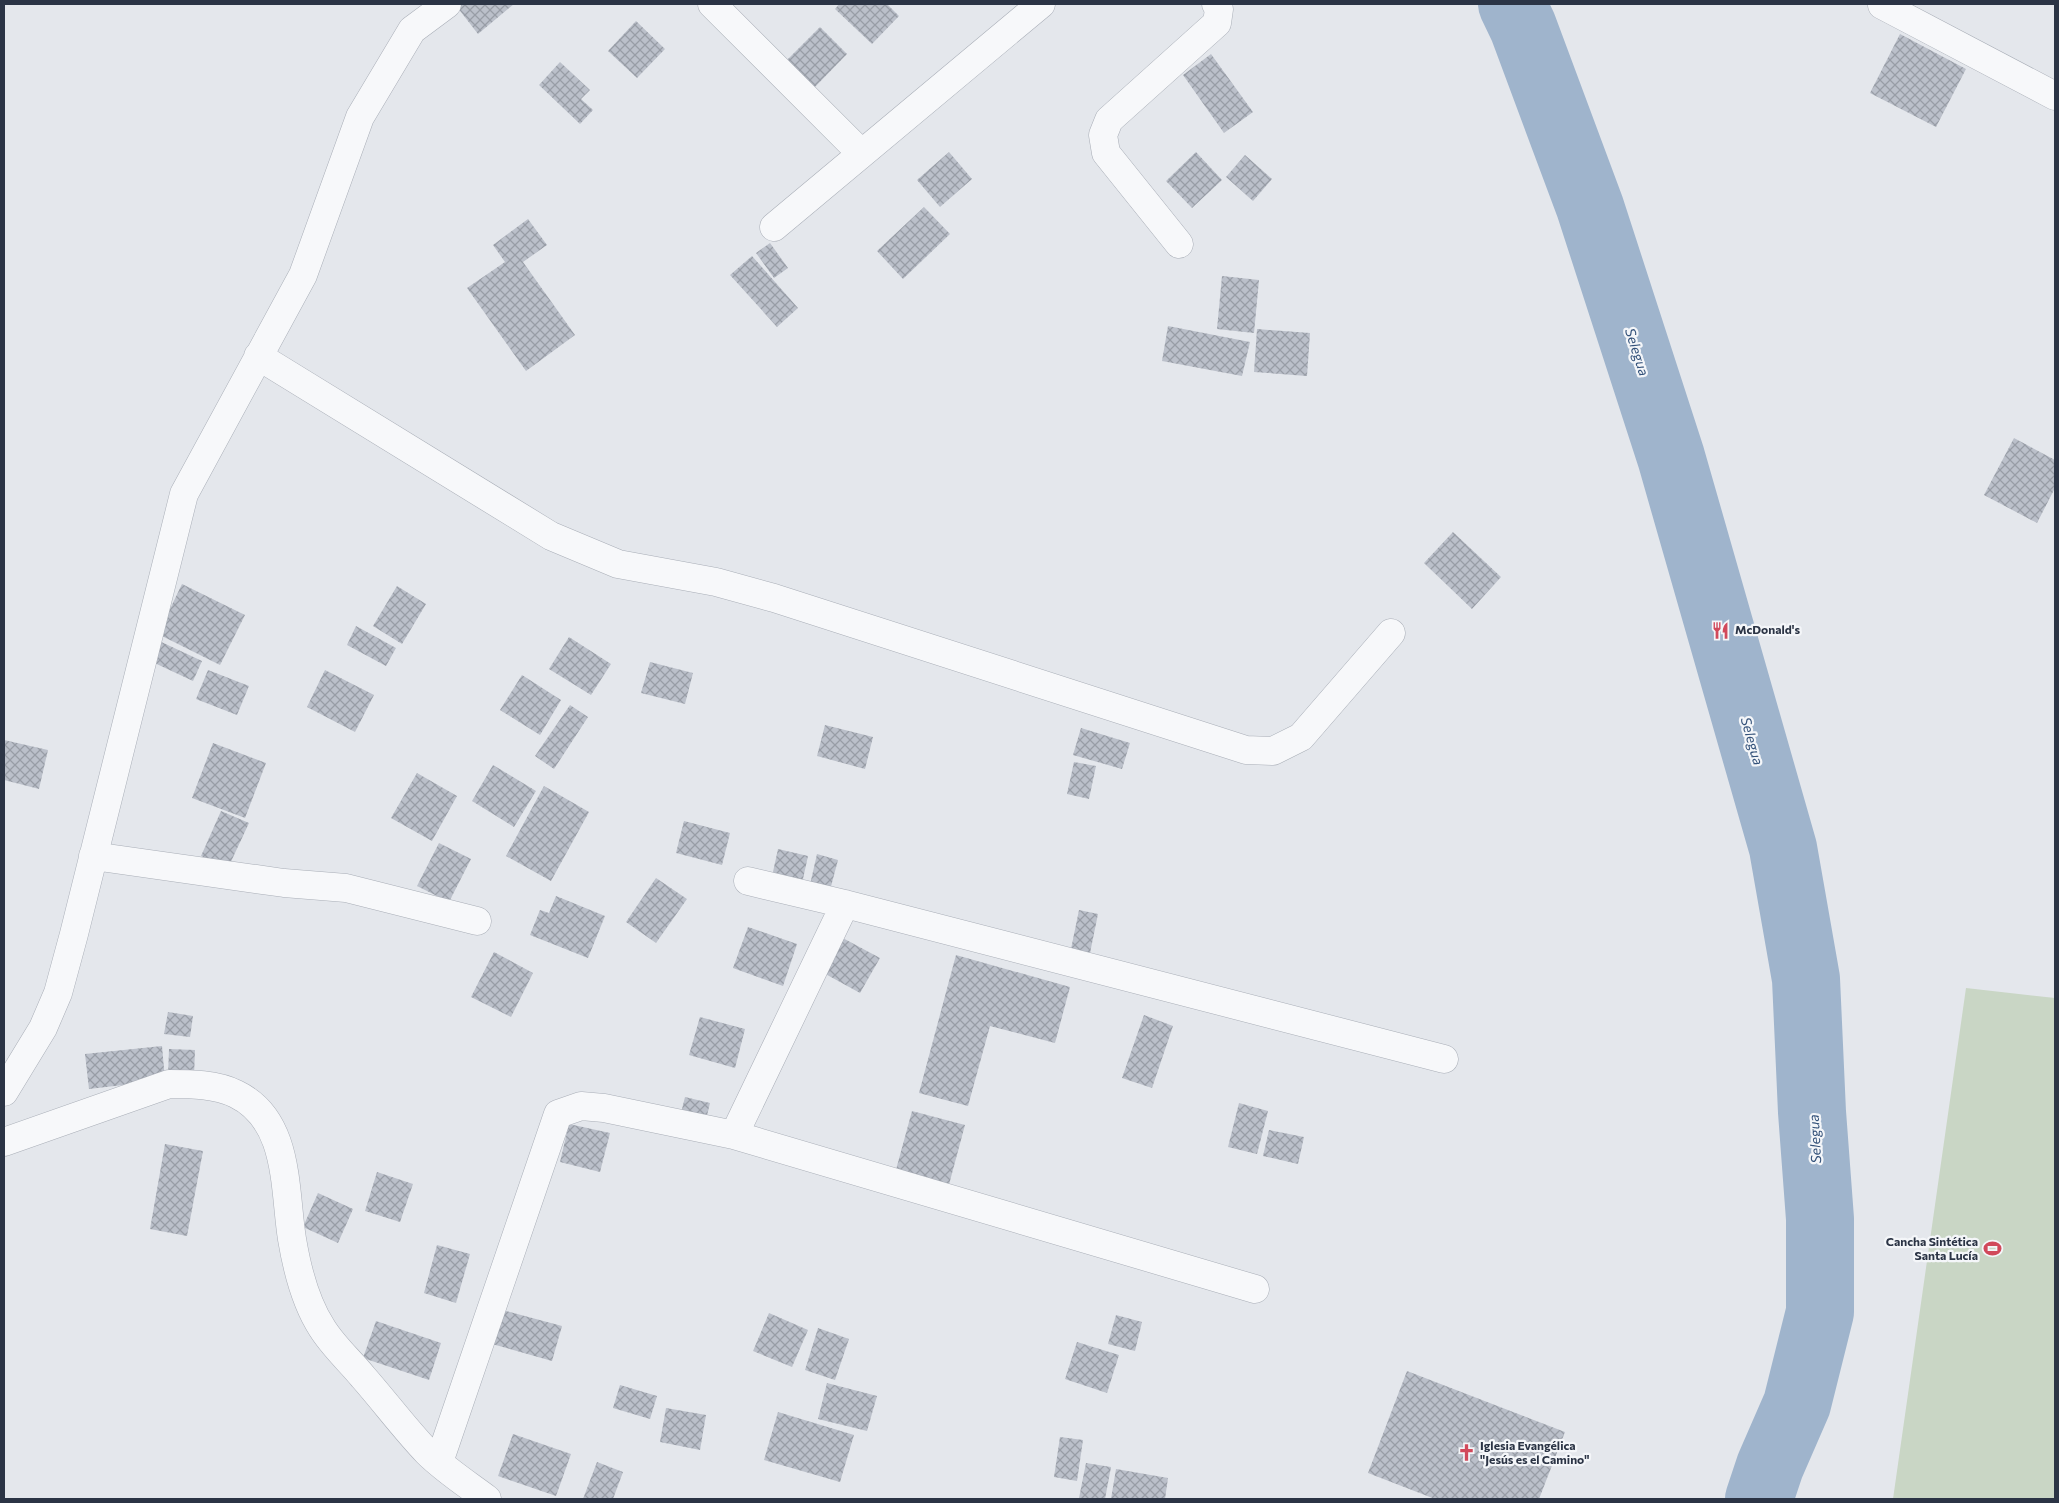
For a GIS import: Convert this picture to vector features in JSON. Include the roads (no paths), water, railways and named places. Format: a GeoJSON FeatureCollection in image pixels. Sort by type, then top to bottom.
{"type":"FeatureCollection","features":[{"type":"Feature","properties":{"kind":"street"},"geometry":{"type":"LineString","coordinates":[[4,1092],[43,1028],[58,993],[184,494],[303,275],[360,117],[412,30],[448,4]]}},
{"type":"Feature","properties":{"kind":"street"},"geometry":{"type":"LineString","coordinates":[[712,4],[862,153]]}},
{"type":"Feature","properties":{"kind":"street"},"geometry":{"type":"LineString","coordinates":[[774,228],[1040,4]]}},
{"type":"Feature","properties":{"kind":"street"},"geometry":{"type":"LineString","coordinates":[[1179,244],[1106,153],[1103,135],[1109,120],[1217,23],[1219,9],[1216,4]]}},
{"type":"Feature","properties":{"kind":"street"},"geometry":{"type":"LineString","coordinates":[[1882,5],[2055,96]]}},
{"type":"Feature","properties":{"kind":"street"},"geometry":{"type":"LineString","coordinates":[[258,356],[551,536],[610,560],[669,575],[716,582],[774,598],[1246,750],[1273,751],[1301,737],[1391,633]]}},
{"type":"Feature","properties":{"kind":"street"},"geometry":{"type":"LineString","coordinates":[[92,856],[284,883],[346,888],[477,921]]}},
{"type":"Feature","properties":{"kind":"street"},"geometry":{"type":"LineString","coordinates":[[748,881],[845,904],[1444,1059]]}},
{"type":"Feature","properties":{"kind":"street"},"geometry":{"type":"LineString","coordinates":[[734,1135],[845,904]]}},
{"type":"Feature","properties":{"kind":"street"},"geometry":{"type":"LineString","coordinates":[[4,1142],[170,1084],[193,1084],[217,1088],[236,1093],[252,1104],[265,1119],[277,1140],[288,1192],[292,1239],[304,1291],[322,1328],[427,1452],[487,1499]]}},
{"type":"Feature","properties":{"kind":"street"},"geometry":{"type":"LineString","coordinates":[[439,1462],[558,1114],[581,1106],[604,1108],[734,1135],[1255,1289]]}},
{"type":"Feature","properties":{"kind":"waterway","name":"Selegua"},"geometry":{"type":"LineString","coordinates":[[1512,4],[1523,27],[1590,207],[1671,457],[1783,848],[1806,979],[1812,1112],[1820,1219],[1820,1312],[1797,1404],[1770,1466],[1759,1499]]}},
{"type":"Feature","properties":{"kind":"place","name":"McDonald's"},"geometry":{"type":"Point","coordinates":[1721,630]}},
{"type":"Feature","properties":{"kind":"place","name":"Cancha Sintética Santa Lucía"},"geometry":{"type":"Point","coordinates":[1992,1249]}},
{"type":"Feature","properties":{"kind":"place","name":"Iglesia Evangélica \"Jesús es el Camino\""},"geometry":{"type":"Point","coordinates":[1466,1453]}}]}
